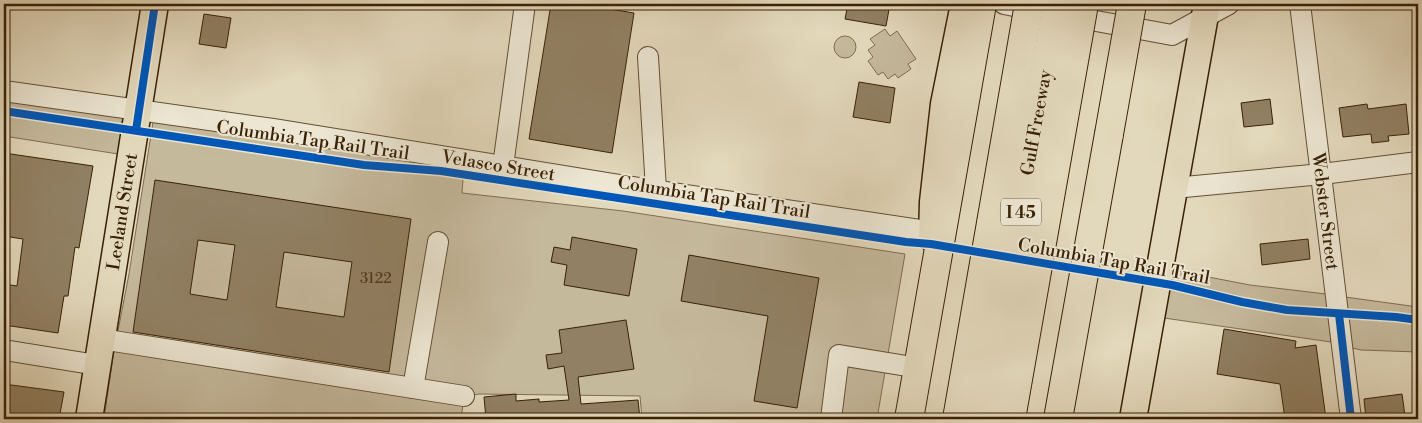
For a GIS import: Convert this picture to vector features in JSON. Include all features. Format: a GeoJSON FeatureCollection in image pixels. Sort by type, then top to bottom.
{"type":"FeatureCollection","features":[{"type":"Feature","properties":{"kind":"highway"},"geometry":{"type":"LineString","coordinates":[[909,419],[982,4]]}},
{"type":"Feature","properties":{"kind":"highway","name":"Gulf Freeway"},"geometry":{"type":"LineString","coordinates":[[957,419],[1030,4]]}},
{"type":"Feature","properties":{"kind":"highway","name":"Gulf Freeway"},"geometry":{"type":"LineString","coordinates":[[984,419],[1057,4]]}},
{"type":"Feature","properties":{"kind":"highway","name":"Gulf Freeway"},"geometry":{"type":"LineString","coordinates":[[1011,419],[1084,4]]}},
{"type":"Feature","properties":{"kind":"highway"},"geometry":{"type":"LineString","coordinates":[[1058,419],[1132,4]]}},
{"type":"Feature","properties":{"kind":"highway"},"geometry":{"type":"LineString","coordinates":[[1069,419],[1109,134]]}},
{"type":"Feature","properties":{"kind":"main road","name":"Leeland Street"},"geometry":{"type":"LineString","coordinates":[[89,419],[156,4]]}},
{"type":"Feature","properties":{"kind":"main road"},"geometry":{"type":"LineString","coordinates":[[904,419],[926,295],[933,232],[933,202],[944,104],[964,4]]}},
{"type":"Feature","properties":{"kind":"main road"},"geometry":{"type":"LineString","coordinates":[[1133,419],[1206,10]]}},
{"type":"Feature","properties":{"kind":"street"},"geometry":{"type":"LineString","coordinates":[[503,166],[525,4]]}},
{"type":"Feature","properties":{"kind":"street"},"geometry":{"type":"LineString","coordinates":[[1004,4],[1172,35],[1206,10],[1229,4]]}},
{"type":"Feature","properties":{"kind":"street","name":"Webster Street"},"geometry":{"type":"LineString","coordinates":[[1300,4],[1351,419]]}},
{"type":"Feature","properties":{"kind":"street"},"geometry":{"type":"LineString","coordinates":[[648,57],[656,190]]}},
{"type":"Feature","properties":{"kind":"street","name":"Velasco Street"},"geometry":{"type":"LineString","coordinates":[[4,92],[273,129],[933,232]]}},
{"type":"Feature","properties":{"kind":"street"},"geometry":{"type":"LineString","coordinates":[[1174,188],[1322,174],[1418,162]]}},
{"type":"Feature","properties":{"kind":"street"},"geometry":{"type":"LineString","coordinates":[[413,388],[438,242]]}},
{"type":"Feature","properties":{"kind":"street"},"geometry":{"type":"LineString","coordinates":[[101,339],[464,396]]}},
{"type":"Feature","properties":{"kind":"street"},"geometry":{"type":"LineString","coordinates":[[4,350],[97,364]]}},
{"type":"Feature","properties":{"kind":"street"},"geometry":{"type":"LineString","coordinates":[[831,419],[839,355],[913,367]]}},
{"type":"Feature","properties":{"kind":"shaded area"},"geometry":{"type":"Polygon","coordinates":[[[885,29],[890,36],[897,31],[916,59],[908,64],[911,69],[898,78],[895,74],[888,79],[883,72],[878,75],[868,61],[873,57],[868,50],[875,45],[870,39],[885,29]]]}},
{"type":"Feature","properties":{"kind":"shaded area"},"geometry":{"type":"Polygon","coordinates":[[[845,36],[853,39],[856,47],[853,55],[845,58],[837,55],[834,47],[837,39],[845,36]]]}},
{"type":"Feature","properties":{"kind":"shaded area"},"geometry":{"type":"Polygon","coordinates":[[[4,100],[123,118],[118,154],[4,136],[4,100]]]}},
{"type":"Feature","properties":{"kind":"shaded area"},"geometry":{"type":"Polygon","coordinates":[[[153,122],[464,165],[462,193],[623,211],[905,254],[877,419],[642,419],[640,396],[479,394],[464,397],[461,419],[104,419],[153,122]]]}},
{"type":"Feature","properties":{"kind":"shaded area"},"geometry":{"type":"Polygon","coordinates":[[[1172,270],[1250,285],[1326,294],[1331,342],[1164,318],[1172,270]]]}},
{"type":"Feature","properties":{"kind":"shaded area"},"geometry":{"type":"Polygon","coordinates":[[[1345,297],[1418,307],[1418,352],[1361,350],[1348,347],[1345,297]]]}},
{"type":"Feature","properties":{"kind":"building"},"geometry":{"type":"Polygon","coordinates":[[[551,4],[580,4],[634,13],[612,153],[529,139],[551,4]]]}},
{"type":"Feature","properties":{"kind":"building"},"geometry":{"type":"Polygon","coordinates":[[[848,4],[890,4],[886,26],[845,19],[848,4]]]}},
{"type":"Feature","properties":{"kind":"building"},"geometry":{"type":"Polygon","coordinates":[[[204,14],[231,18],[226,48],[199,44],[204,14]]]}},
{"type":"Feature","properties":{"kind":"building"},"geometry":{"type":"Polygon","coordinates":[[[859,82],[895,88],[890,123],[853,117],[859,82]]]}},
{"type":"Feature","properties":{"kind":"building"},"geometry":{"type":"Polygon","coordinates":[[[1270,99],[1273,124],[1244,127],[1241,103],[1270,99]]]}},
{"type":"Feature","properties":{"kind":"building"},"geometry":{"type":"Polygon","coordinates":[[[1367,104],[1368,109],[1406,104],[1409,134],[1388,136],[1389,141],[1372,143],[1371,134],[1343,137],[1339,108],[1367,104]]]}},
{"type":"Feature","properties":{"kind":"building"},"geometry":{"type":"Polygon","coordinates":[[[4,153],[93,166],[79,248],[75,247],[68,296],[64,296],[58,333],[4,325],[4,284],[17,286],[23,239],[4,236],[4,153]]]}},
{"type":"Feature","properties":{"kind":"building"},"geometry":{"type":"Polygon","coordinates":[[[155,180],[411,219],[389,372],[133,332],[155,180]],[[198,240],[190,294],[227,300],[235,245],[198,240]],[[284,252],[276,307],[344,317],[352,262],[284,252]]]}},
{"type":"Feature","properties":{"kind":"building"},"geometry":{"type":"Polygon","coordinates":[[[572,237],[637,249],[629,296],[564,285],[567,265],[551,262],[554,247],[570,250],[572,237]]]}},
{"type":"Feature","properties":{"kind":"building"},"geometry":{"type":"Polygon","coordinates":[[[1308,239],[1310,259],[1262,265],[1260,244],[1308,239]]]}},
{"type":"Feature","properties":{"kind":"building"},"geometry":{"type":"Polygon","coordinates":[[[689,255],[819,278],[797,408],[754,401],[768,316],[681,301],[689,255]]]}},
{"type":"Feature","properties":{"kind":"building"},"geometry":{"type":"Polygon","coordinates":[[[626,320],[634,369],[578,377],[581,404],[638,400],[640,419],[486,419],[484,397],[516,394],[516,401],[539,399],[539,402],[569,400],[564,366],[548,369],[546,355],[562,353],[559,330],[626,320]]]}},
{"type":"Feature","properties":{"kind":"building"},"geometry":{"type":"Polygon","coordinates":[[[1224,329],[1296,341],[1295,348],[1316,345],[1326,419],[1285,419],[1280,384],[1217,374],[1224,329]]]}},
{"type":"Feature","properties":{"kind":"building"},"geometry":{"type":"Polygon","coordinates":[[[4,384],[64,392],[59,419],[4,419],[4,384]]]}},
{"type":"Feature","properties":{"kind":"building"},"geometry":{"type":"Polygon","coordinates":[[[1402,394],[1405,416],[1366,419],[1364,399],[1402,394]]]}},
{"type":"Feature","properties":{"kind":"cycle path"},"geometry":{"type":"LineString","coordinates":[[136,130],[155,4]]}},
{"type":"Feature","properties":{"kind":"cycle path","name":"Columbia Tap Rail Trail"},"geometry":{"type":"LineString","coordinates":[[4,111],[364,165],[441,171],[906,242],[931,244],[1172,285],[1242,302],[1287,310],[1418,320]]}},
{"type":"Feature","properties":{"kind":"cycle path"},"geometry":{"type":"LineString","coordinates":[[1339,314],[1351,419]]}}]}
